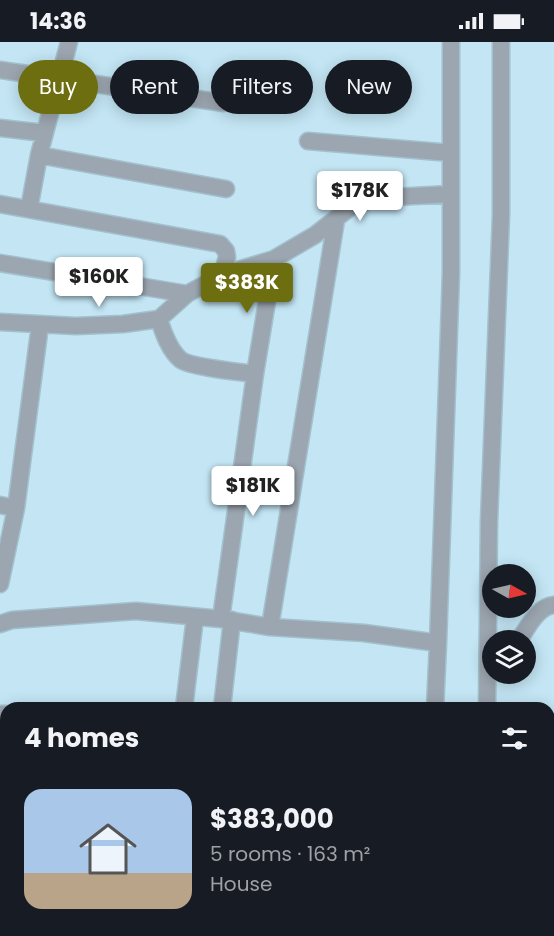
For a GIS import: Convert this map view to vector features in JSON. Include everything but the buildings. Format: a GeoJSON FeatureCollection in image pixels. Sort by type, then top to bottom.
{"type":"FeatureCollection","features":[{"type":"Feature","properties":{"kind":"street"},"geometry":{"type":"LineString","coordinates":[[64,60],[69,42]]}},
{"type":"Feature","properties":{"kind":"street"},"geometry":{"type":"LineString","coordinates":[[435,702],[451,273],[451,42]]}},
{"type":"Feature","properties":{"kind":"street"},"geometry":{"type":"LineString","coordinates":[[490,630],[489,521],[501,215],[501,42]]}},
{"type":"Feature","properties":{"kind":"street"},"geometry":{"type":"LineString","coordinates":[[0,70],[18,72]]}},
{"type":"Feature","properties":{"kind":"street"},"geometry":{"type":"LineString","coordinates":[[98,84],[211,101]]}},
{"type":"Feature","properties":{"kind":"street"},"geometry":{"type":"LineString","coordinates":[[29,209],[49,114]]}},
{"type":"Feature","properties":{"kind":"street"},"geometry":{"type":"LineString","coordinates":[[0,128],[44,133]]}},
{"type":"Feature","properties":{"kind":"street"},"geometry":{"type":"LineString","coordinates":[[308,141],[451,153]]}},
{"type":"Feature","properties":{"kind":"street"},"geometry":{"type":"LineString","coordinates":[[39,155],[226,189]]}},
{"type":"Feature","properties":{"kind":"street"},"geometry":{"type":"LineString","coordinates":[[0,322],[76,326],[123,324],[159,319],[188,294],[222,275],[273,259],[336,220],[352,206],[376,198],[451,194]]}},
{"type":"Feature","properties":{"kind":"street"},"geometry":{"type":"LineString","coordinates":[[0,204],[220,244],[226,251],[227,257],[222,275]]}},
{"type":"Feature","properties":{"kind":"street"},"geometry":{"type":"LineString","coordinates":[[270,627],[336,220]]}},
{"type":"Feature","properties":{"kind":"street"},"geometry":{"type":"LineString","coordinates":[[222,702],[226,620],[255,374],[273,259]]}},
{"type":"Feature","properties":{"kind":"street"},"geometry":{"type":"LineString","coordinates":[[0,263],[188,294]]}},
{"type":"Feature","properties":{"kind":"street"},"geometry":{"type":"LineString","coordinates":[[159,319],[164,334],[181,360],[255,374]]}},
{"type":"Feature","properties":{"kind":"street"},"geometry":{"type":"LineString","coordinates":[[0,584],[8,506],[40,325]]}},
{"type":"Feature","properties":{"kind":"street"},"geometry":{"type":"LineString","coordinates":[[526,630],[540,611],[546,606],[554,605]]}},
{"type":"Feature","properties":{"kind":"street"},"geometry":{"type":"LineString","coordinates":[[0,624],[12,620],[136,611],[270,627],[364,633],[438,643]]}},
{"type":"Feature","properties":{"kind":"street"},"geometry":{"type":"LineString","coordinates":[[185,702],[195,617]]}},
{"type":"Feature","properties":{"kind":"street"},"geometry":{"type":"LineString","coordinates":[[487,702],[489,684]]}}]}
